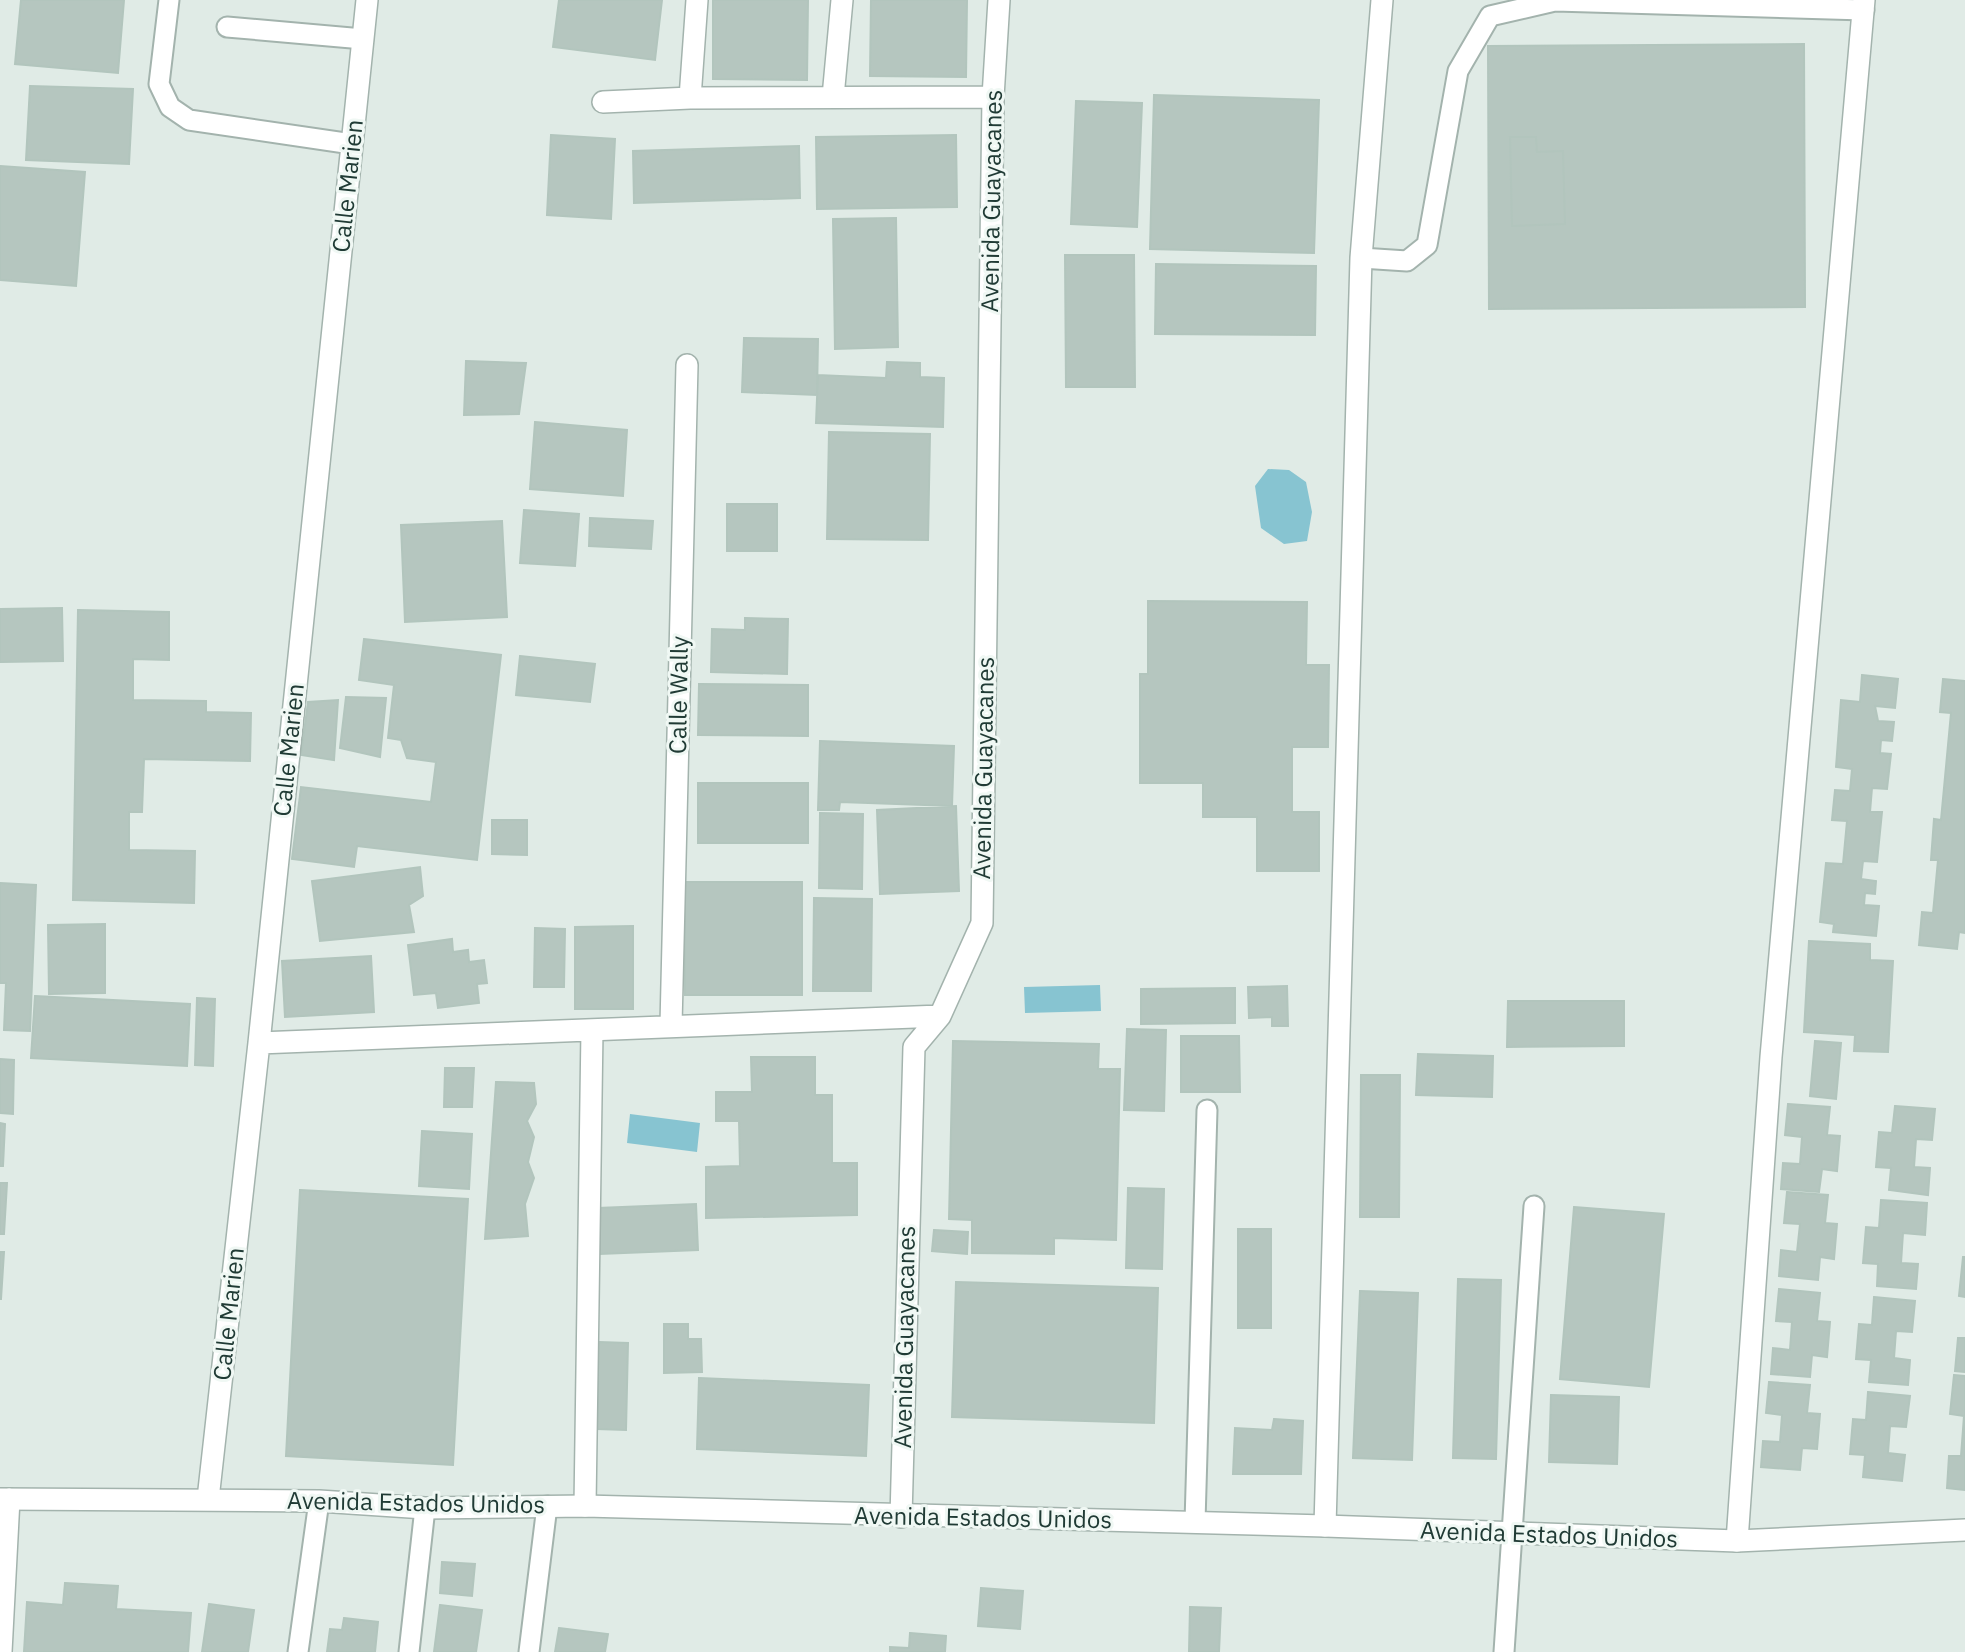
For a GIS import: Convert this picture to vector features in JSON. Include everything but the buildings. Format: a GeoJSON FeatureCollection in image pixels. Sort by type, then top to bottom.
{"type":"FeatureCollection","features":[{"type":"Feature","properties":{"kind":"street","name":"Calle Marien"},"geometry":{"type":"LineString","coordinates":[[208,1499],[259,1043],[367,0]]}},
{"type":"Feature","properties":{"kind":"street"},"geometry":{"type":"LineString","coordinates":[[690,98],[696,0]]}},
{"type":"Feature","properties":{"kind":"street"},"geometry":{"type":"LineString","coordinates":[[833,97],[842,0]]}},
{"type":"Feature","properties":{"kind":"street","name":"Avenida Guayacanes"},"geometry":{"type":"LineString","coordinates":[[901,1517],[914,1047],[940,1016],[982,923],[993,97],[999,0]]}},
{"type":"Feature","properties":{"kind":"street"},"geometry":{"type":"LineString","coordinates":[[1325,1526],[1361,258],[1382,0]]}},
{"type":"Feature","properties":{"kind":"street"},"geometry":{"type":"LineString","coordinates":[[1737,1541],[1771,1057],[1864,5]]}},
{"type":"Feature","properties":{"kind":"street"},"geometry":{"type":"LineString","coordinates":[[603,102],[690,98],[993,97]]}},
{"type":"Feature","properties":{"kind":"street","name":"Calle Wally"},"geometry":{"type":"LineString","coordinates":[[671,1025],[687,365]]}},
{"type":"Feature","properties":{"kind":"street"},"geometry":{"type":"LineString","coordinates":[[259,1043],[940,1016]]}},
{"type":"Feature","properties":{"kind":"street"},"geometry":{"type":"LineString","coordinates":[[585,1506],[592,1030]]}},
{"type":"Feature","properties":{"kind":"street"},"geometry":{"type":"LineString","coordinates":[[1,1652],[4,1499]]}},
{"type":"Feature","properties":{"kind":"street","name":"Avenida Estados Unidos"},"geometry":{"type":"LineString","coordinates":[[4,1499],[319,1501],[425,1508],[585,1506],[901,1517],[1195,1522],[1737,1541],[1965,1530]]}},
{"type":"Feature","properties":{"kind":"lane"},"geometry":{"type":"LineString","coordinates":[[169,0],[159,84],[170,107],[189,120],[352,144]]}},
{"type":"Feature","properties":{"kind":"lane"},"geometry":{"type":"LineString","coordinates":[[1361,258],[1407,261],[1427,245],[1458,71],[1490,16],[1555,2],[1864,5]]}},
{"type":"Feature","properties":{"kind":"lane"},"geometry":{"type":"LineString","coordinates":[[227,27],[363,39]]}},
{"type":"Feature","properties":{"kind":"lane"},"geometry":{"type":"LineString","coordinates":[[1195,1522],[1208,1110]]}},
{"type":"Feature","properties":{"kind":"lane"},"geometry":{"type":"LineString","coordinates":[[1504,1652],[1534,1206]]}},
{"type":"Feature","properties":{"kind":"lane"},"geometry":{"type":"LineString","coordinates":[[298,1652],[319,1501]]}},
{"type":"Feature","properties":{"kind":"lane"},"geometry":{"type":"LineString","coordinates":[[529,1652],[547,1506]]}},
{"type":"Feature","properties":{"kind":"lane"},"geometry":{"type":"LineString","coordinates":[[409,1652],[425,1508]]}},
{"type":"Feature","properties":{"kind":"water"},"geometry":{"type":"Polygon","coordinates":[[[1268,469],[1289,470],[1306,482],[1312,512],[1307,541],[1284,544],[1261,528],[1255,486],[1268,469]]]}},
{"type":"Feature","properties":{"kind":"water"},"geometry":{"type":"Polygon","coordinates":[[[1100,985],[1101,1011],[1025,1013],[1024,987],[1100,985]]]}},
{"type":"Feature","properties":{"kind":"water"},"geometry":{"type":"Polygon","coordinates":[[[630,1114],[700,1123],[697,1152],[627,1143],[630,1114]]]}}]}
